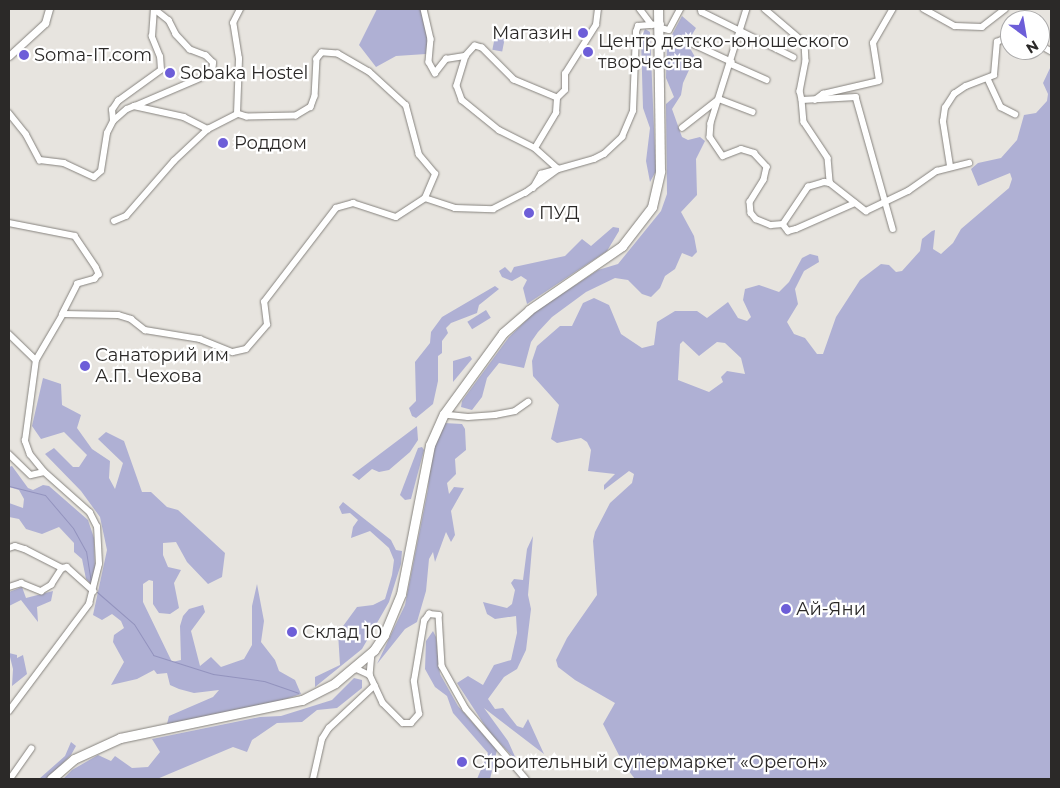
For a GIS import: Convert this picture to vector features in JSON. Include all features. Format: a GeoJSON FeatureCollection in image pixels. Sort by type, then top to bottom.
{"type":"FeatureCollection","features":[{"type":"Feature","properties":{"kind":"highway"},"geometry":{"type":"LineString","coordinates":[[371,654],[388,625],[402,594],[430,445],[444,414],[479,361],[516,320],[622,246],[652,207],[660,170],[658,25],[660,9]]}},
{"type":"Feature","properties":{"kind":"highway"},"geometry":{"type":"LineString","coordinates":[[55,779],[77,761],[122,741],[298,702],[322,693],[352,673],[371,654],[391,629],[402,606],[410,576],[432,454],[449,414],[487,359],[520,322],[626,247],[646,225],[659,203],[664,185],[658,25]]}},
{"type":"Feature","properties":{"kind":"highway"},"geometry":{"type":"LineString","coordinates":[[51,779],[74,759],[120,738],[298,702],[326,689],[352,673]]}},
{"type":"Feature","properties":{"kind":"main road"},"geometry":{"type":"LineString","coordinates":[[9,56],[45,23],[49,9]]}},
{"type":"Feature","properties":{"kind":"street"},"geometry":{"type":"LineString","coordinates":[[237,114],[239,59],[233,23],[240,9]]}},
{"type":"Feature","properties":{"kind":"street"},"geometry":{"type":"LineString","coordinates":[[424,9],[432,39],[429,62],[435,73],[446,59],[466,56]]}},
{"type":"Feature","properties":{"kind":"street"},"geometry":{"type":"LineString","coordinates":[[535,148],[556,113],[557,98],[565,90],[565,74],[596,25],[598,9]]}},
{"type":"Feature","properties":{"kind":"street"},"geometry":{"type":"LineString","coordinates":[[640,9],[658,25],[669,30],[680,9]]}},
{"type":"Feature","properties":{"kind":"street"},"geometry":{"type":"LineString","coordinates":[[701,9],[702,12],[740,29],[793,57]]}},
{"type":"Feature","properties":{"kind":"street"},"geometry":{"type":"LineString","coordinates":[[747,9],[710,130],[716,149],[723,156],[741,149],[762,159],[767,167],[764,180],[750,202],[750,213],[763,224],[783,224]]}},
{"type":"Feature","properties":{"kind":"street"},"geometry":{"type":"LineString","coordinates":[[764,9],[805,42],[806,61],[800,91],[804,122],[828,158],[830,183],[855,203],[866,211],[883,204],[950,166],[969,163]]}},
{"type":"Feature","properties":{"kind":"street"},"geometry":{"type":"LineString","coordinates":[[815,100],[823,94],[879,81],[873,43],[893,9]]}},
{"type":"Feature","properties":{"kind":"street"},"geometry":{"type":"LineString","coordinates":[[924,9],[955,26],[982,27],[1005,9]]}},
{"type":"Feature","properties":{"kind":"street"},"geometry":{"type":"LineString","coordinates":[[112,121],[134,106],[212,73],[213,63],[206,56],[190,50],[169,21],[155,10]]}},
{"type":"Feature","properties":{"kind":"street"},"geometry":{"type":"LineString","coordinates":[[10,114],[40,160],[64,163],[94,177],[101,171],[107,133],[112,121],[112,110],[118,101],[161,70],[160,57],[152,37],[155,10]]}},
{"type":"Feature","properties":{"kind":"street"},"geometry":{"type":"LineString","coordinates":[[533,188],[535,180],[548,170],[558,169],[604,154],[622,137],[633,111],[636,32],[638,26],[658,25]]}},
{"type":"Feature","properties":{"kind":"street"},"geometry":{"type":"LineString","coordinates":[[950,166],[943,122],[945,108],[954,94],[966,86],[988,79],[996,72],[997,42],[1000,41]]}},
{"type":"Feature","properties":{"kind":"street"},"geometry":{"type":"LineString","coordinates":[[689,42],[767,80]]}},
{"type":"Feature","properties":{"kind":"street"},"geometry":{"type":"LineString","coordinates":[[557,98],[514,80],[482,48],[475,46],[466,56],[457,86],[462,100],[499,130],[535,148],[558,169]]}},
{"type":"Feature","properties":{"kind":"street"},"geometry":{"type":"LineString","coordinates":[[63,314],[118,315],[132,319],[145,330],[200,339],[218,348],[241,352],[267,325],[264,302],[336,208],[353,203],[392,217],[425,198],[435,174],[418,155],[406,106],[369,72],[338,54],[322,53],[316,63],[315,96],[311,107],[296,116],[247,117],[237,114],[208,130],[174,161],[126,216],[114,221]]}},
{"type":"Feature","properties":{"kind":"street"},"geometry":{"type":"LineString","coordinates":[[988,79],[1001,107],[1015,114]]}},
{"type":"Feature","properties":{"kind":"street"},"geometry":{"type":"LineString","coordinates":[[802,100],[856,97],[883,204],[893,229]]}},
{"type":"Feature","properties":{"kind":"street"},"geometry":{"type":"LineString","coordinates":[[719,99],[753,112]]}},
{"type":"Feature","properties":{"kind":"street"},"geometry":{"type":"LineString","coordinates":[[682,128],[719,99]]}},
{"type":"Feature","properties":{"kind":"street"},"geometry":{"type":"LineString","coordinates":[[134,106],[184,117],[208,130]]}},
{"type":"Feature","properties":{"kind":"street"},"geometry":{"type":"LineString","coordinates":[[548,170],[549,162]]}},
{"type":"Feature","properties":{"kind":"street"},"geometry":{"type":"LineString","coordinates":[[425,198],[455,208],[482,211],[503,206],[533,188],[558,169]]}},
{"type":"Feature","properties":{"kind":"street"},"geometry":{"type":"LineString","coordinates":[[783,224],[808,187],[830,183]]}},
{"type":"Feature","properties":{"kind":"street"},"geometry":{"type":"LineString","coordinates":[[783,224],[788,231],[796,230],[855,203]]}},
{"type":"Feature","properties":{"kind":"street"},"geometry":{"type":"LineString","coordinates":[[9,223],[75,236],[99,274],[94,279],[78,284],[36,360],[25,441],[30,455],[44,472],[90,513],[97,527],[98,564],[94,591],[72,631],[9,711]]}},
{"type":"Feature","properties":{"kind":"street"},"geometry":{"type":"LineString","coordinates":[[9,334],[36,360]]}},
{"type":"Feature","properties":{"kind":"street"},"geometry":{"type":"LineString","coordinates":[[449,414],[468,417],[495,415],[515,411],[528,402]]}},
{"type":"Feature","properties":{"kind":"street"},"geometry":{"type":"LineString","coordinates":[[9,454],[31,475],[44,472]]}},
{"type":"Feature","properties":{"kind":"street"},"geometry":{"type":"LineString","coordinates":[[9,548],[15,546],[25,549],[62,568],[72,571],[94,591]]}},
{"type":"Feature","properties":{"kind":"street"},"geometry":{"type":"LineString","coordinates":[[9,587],[21,583],[42,592],[51,585],[62,568]]}},
{"type":"Feature","properties":{"kind":"street"},"geometry":{"type":"LineString","coordinates":[[371,654],[370,675],[374,686],[393,716],[403,723],[411,723],[417,718],[414,681],[424,621],[429,614],[439,615],[442,666],[466,709],[526,779]]}},
{"type":"Feature","properties":{"kind":"street"},"geometry":{"type":"LineString","coordinates":[[352,673],[370,675]]}},
{"type":"Feature","properties":{"kind":"street"},"geometry":{"type":"LineString","coordinates":[[313,779],[322,739],[328,728],[374,686]]}},
{"type":"Feature","properties":{"kind":"street"},"geometry":{"type":"LineString","coordinates":[[10,779],[30,749]]}},
{"type":"Feature","properties":{"kind":"shaded area"},"geometry":{"type":"Polygon","coordinates":[[[377,9],[421,9],[428,41],[426,54],[396,56],[376,67],[359,45],[377,9]]]}},
{"type":"Feature","properties":{"kind":"shaded area"},"geometry":{"type":"Polygon","coordinates":[[[682,16],[696,28],[687,43],[695,57],[683,83],[681,95],[672,109],[682,137],[688,140],[700,137],[705,141],[696,159],[697,195],[681,212],[694,236],[697,252],[692,257],[682,253],[675,269],[665,276],[660,288],[651,297],[642,294],[628,280],[615,278],[586,292],[552,317],[538,332],[531,342],[524,368],[499,363],[487,378],[482,397],[472,410],[461,407],[462,401],[509,337],[536,311],[598,270],[618,264],[661,211],[667,194],[666,104],[674,97],[666,78],[667,44],[682,16]]]}},
{"type":"Feature","properties":{"kind":"shaded area"},"geometry":{"type":"Polygon","coordinates":[[[645,29],[650,32],[656,171],[650,182],[646,161],[650,128],[643,108],[641,39],[645,29]]]}},
{"type":"Feature","properties":{"kind":"shaded area"},"geometry":{"type":"Polygon","coordinates":[[[496,31],[506,33],[502,52],[492,50],[496,31]]]}},
{"type":"Feature","properties":{"kind":"shaded area"},"geometry":{"type":"Polygon","coordinates":[[[1051,66],[1051,779],[635,779],[624,765],[603,724],[615,703],[575,680],[558,667],[556,660],[567,638],[597,595],[593,541],[595,532],[610,503],[632,483],[634,474],[629,471],[604,490],[604,485],[615,474],[588,471],[591,450],[587,442],[581,438],[557,443],[551,439],[559,405],[533,376],[532,361],[537,346],[560,326],[572,326],[583,303],[594,298],[609,305],[621,334],[642,348],[654,345],[657,322],[675,311],[697,311],[707,318],[728,302],[738,318],[747,321],[751,317],[743,300],[745,289],[759,285],[779,292],[789,282],[802,258],[810,254],[818,256],[819,262],[804,271],[795,289],[798,304],[787,322],[794,334],[805,338],[817,354],[823,354],[836,317],[860,280],[881,264],[889,265],[896,272],[902,271],[920,251],[922,239],[935,230],[933,249],[941,254],[953,243],[961,229],[1009,188],[1012,179],[1010,173],[978,186],[971,169],[978,163],[1001,158],[1017,140],[1024,115],[1036,113],[1047,101],[1048,94],[1043,83],[1051,66]],[[683,341],[680,344],[678,380],[709,392],[723,382],[721,377],[727,371],[745,374],[741,358],[725,343],[717,342],[699,356],[683,341]]]}},
{"type":"Feature","properties":{"kind":"shaded area"},"geometry":{"type":"Polygon","coordinates":[[[613,227],[619,228],[619,231],[607,251],[527,304],[523,288],[527,280],[521,276],[512,281],[502,277],[499,271],[505,267],[511,273],[514,267],[565,256],[582,239],[591,246],[613,227]]]}},
{"type":"Feature","properties":{"kind":"shaded area"},"geometry":{"type":"Polygon","coordinates":[[[495,286],[499,289],[479,305],[477,313],[451,323],[446,328],[448,333],[442,341],[442,353],[438,356],[438,381],[433,404],[416,418],[412,416],[409,408],[416,401],[415,362],[430,343],[431,332],[442,317],[495,286]]]}},
{"type":"Feature","properties":{"kind":"shaded area"},"geometry":{"type":"Polygon","coordinates":[[[486,310],[491,318],[472,329],[467,322],[486,310]]]}},
{"type":"Feature","properties":{"kind":"shaded area"},"geometry":{"type":"Polygon","coordinates":[[[470,356],[472,359],[453,382],[453,361],[470,356]]]}},
{"type":"Feature","properties":{"kind":"shaded area"},"geometry":{"type":"Polygon","coordinates":[[[43,378],[61,384],[62,405],[81,415],[77,428],[92,449],[110,461],[109,478],[115,489],[123,463],[98,439],[106,432],[124,441],[142,492],[151,492],[167,507],[178,510],[225,553],[222,577],[208,584],[187,562],[176,542],[163,543],[163,555],[168,567],[181,570],[174,583],[179,608],[170,614],[159,613],[153,604],[153,581],[149,580],[143,584],[143,602],[172,662],[181,660],[180,626],[183,616],[189,609],[203,605],[205,612],[191,631],[200,666],[211,657],[221,667],[244,659],[252,645],[252,606],[257,584],[264,621],[261,642],[275,660],[279,671],[295,680],[301,694],[259,708],[167,724],[169,716],[213,697],[219,690],[194,693],[179,689],[170,685],[167,673],[157,674],[154,670],[137,679],[111,685],[124,662],[113,642],[114,635],[124,628],[121,621],[112,614],[102,620],[93,615],[107,550],[100,517],[81,491],[45,454],[54,448],[73,467],[79,467],[87,455],[64,432],[41,439],[32,426],[43,378]]]}},
{"type":"Feature","properties":{"kind":"shaded area"},"geometry":{"type":"Polygon","coordinates":[[[444,423],[462,424],[465,429],[466,450],[455,459],[456,474],[447,483],[449,494],[454,487],[464,488],[451,511],[455,535],[451,542],[446,532],[435,562],[433,552],[429,559],[426,591],[417,622],[405,629],[377,664],[405,605],[428,489],[431,454],[444,423]]]}},
{"type":"Feature","properties":{"kind":"shaded area"},"geometry":{"type":"Polygon","coordinates":[[[417,426],[418,440],[410,452],[389,470],[379,472],[372,469],[359,480],[352,475],[417,426]]]}},
{"type":"Feature","properties":{"kind":"shaded area"},"geometry":{"type":"Polygon","coordinates":[[[422,447],[424,450],[411,499],[405,500],[400,495],[418,448],[422,447]]]}},
{"type":"Feature","properties":{"kind":"shaded area"},"geometry":{"type":"Polygon","coordinates":[[[12,466],[28,488],[33,490],[43,485],[49,486],[88,520],[94,538],[95,569],[92,585],[86,579],[82,559],[74,552],[74,543],[59,527],[42,534],[26,529],[19,519],[9,517],[9,503],[23,508],[24,499],[19,490],[9,487],[9,467],[12,466]]]}},
{"type":"Feature","properties":{"kind":"shaded area"},"geometry":{"type":"Polygon","coordinates":[[[343,502],[391,540],[396,550],[402,551],[401,564],[389,602],[362,649],[315,687],[315,677],[340,665],[338,633],[357,607],[373,605],[385,599],[392,575],[394,560],[389,548],[370,531],[351,538],[353,527],[358,520],[350,513],[342,514],[339,507],[343,502]]]}},
{"type":"Feature","properties":{"kind":"shaded area"},"geometry":{"type":"Polygon","coordinates":[[[533,536],[528,595],[531,609],[526,650],[517,669],[504,677],[488,699],[495,709],[503,708],[517,726],[523,728],[528,719],[544,754],[484,708],[508,741],[517,761],[489,732],[457,683],[468,676],[483,685],[494,665],[511,660],[517,633],[516,616],[495,619],[487,614],[483,602],[507,608],[512,604],[515,590],[511,583],[514,579],[523,580],[527,549],[533,536]]]}},
{"type":"Feature","properties":{"kind":"shaded area"},"geometry":{"type":"Polygon","coordinates":[[[22,587],[26,598],[53,591],[51,601],[37,607],[38,622],[21,600],[9,606],[9,592],[22,587]]]}},
{"type":"Feature","properties":{"kind":"shaded area"},"geometry":{"type":"Polygon","coordinates":[[[433,631],[436,637],[440,674],[458,706],[497,750],[490,779],[477,779],[488,753],[453,713],[447,696],[435,687],[425,669],[426,641],[433,631]]]}},
{"type":"Feature","properties":{"kind":"shaded area"},"geometry":{"type":"Polygon","coordinates":[[[9,653],[17,655],[17,658],[23,655],[27,674],[12,686],[13,669],[9,653]]]}},
{"type":"Feature","properties":{"kind":"shaded area"},"geometry":{"type":"Polygon","coordinates":[[[354,678],[362,680],[362,688],[337,708],[317,710],[302,722],[277,723],[252,740],[247,752],[233,747],[157,779],[63,779],[72,770],[98,755],[111,761],[115,756],[132,768],[148,767],[160,752],[152,739],[260,717],[281,716],[332,700],[354,678]]]}},
{"type":"Feature","properties":{"kind":"shaded area"},"geometry":{"type":"Polygon","coordinates":[[[71,742],[76,746],[71,755],[47,779],[39,779],[65,756],[71,742]]]}},
{"type":"Feature","properties":{"kind":"waterway"},"geometry":{"type":"LineString","coordinates":[[9,486],[45,495],[73,528],[86,551],[91,582]]}},
{"type":"Feature","properties":{"kind":"waterway"},"geometry":{"type":"LineString","coordinates":[[97,592],[134,624],[153,655],[213,674],[264,681],[298,693]]}},
{"type":"Feature","properties":{"kind":"place","name":"Магазин"},"geometry":{"type":"Point","coordinates":[583,33]}},
{"type":"Feature","properties":{"kind":"place","name":"Центр детско-юношеского творчества"},"geometry":{"type":"Point","coordinates":[588,52]}},
{"type":"Feature","properties":{"kind":"place","name":"Soma-IT.com"},"geometry":{"type":"Point","coordinates":[24,55]}},
{"type":"Feature","properties":{"kind":"place","name":"Sobaka Hostel"},"geometry":{"type":"Point","coordinates":[170,73]}},
{"type":"Feature","properties":{"kind":"place","name":"Роддом"},"geometry":{"type":"Point","coordinates":[223,143]}},
{"type":"Feature","properties":{"kind":"place","name":"ПУД"},"geometry":{"type":"Point","coordinates":[529,213]}},
{"type":"Feature","properties":{"kind":"place","name":"Санаторий им А.П. Чехова"},"geometry":{"type":"Point","coordinates":[85,366]}},
{"type":"Feature","properties":{"kind":"place","name":"Ай-Яни"},"geometry":{"type":"Point","coordinates":[786,609]}},
{"type":"Feature","properties":{"kind":"place","name":"Склад 10"},"geometry":{"type":"Point","coordinates":[292,632]}},
{"type":"Feature","properties":{"kind":"place","name":"Строительный супермаркет «Орегон»"},"geometry":{"type":"Point","coordinates":[462,762]}}]}
